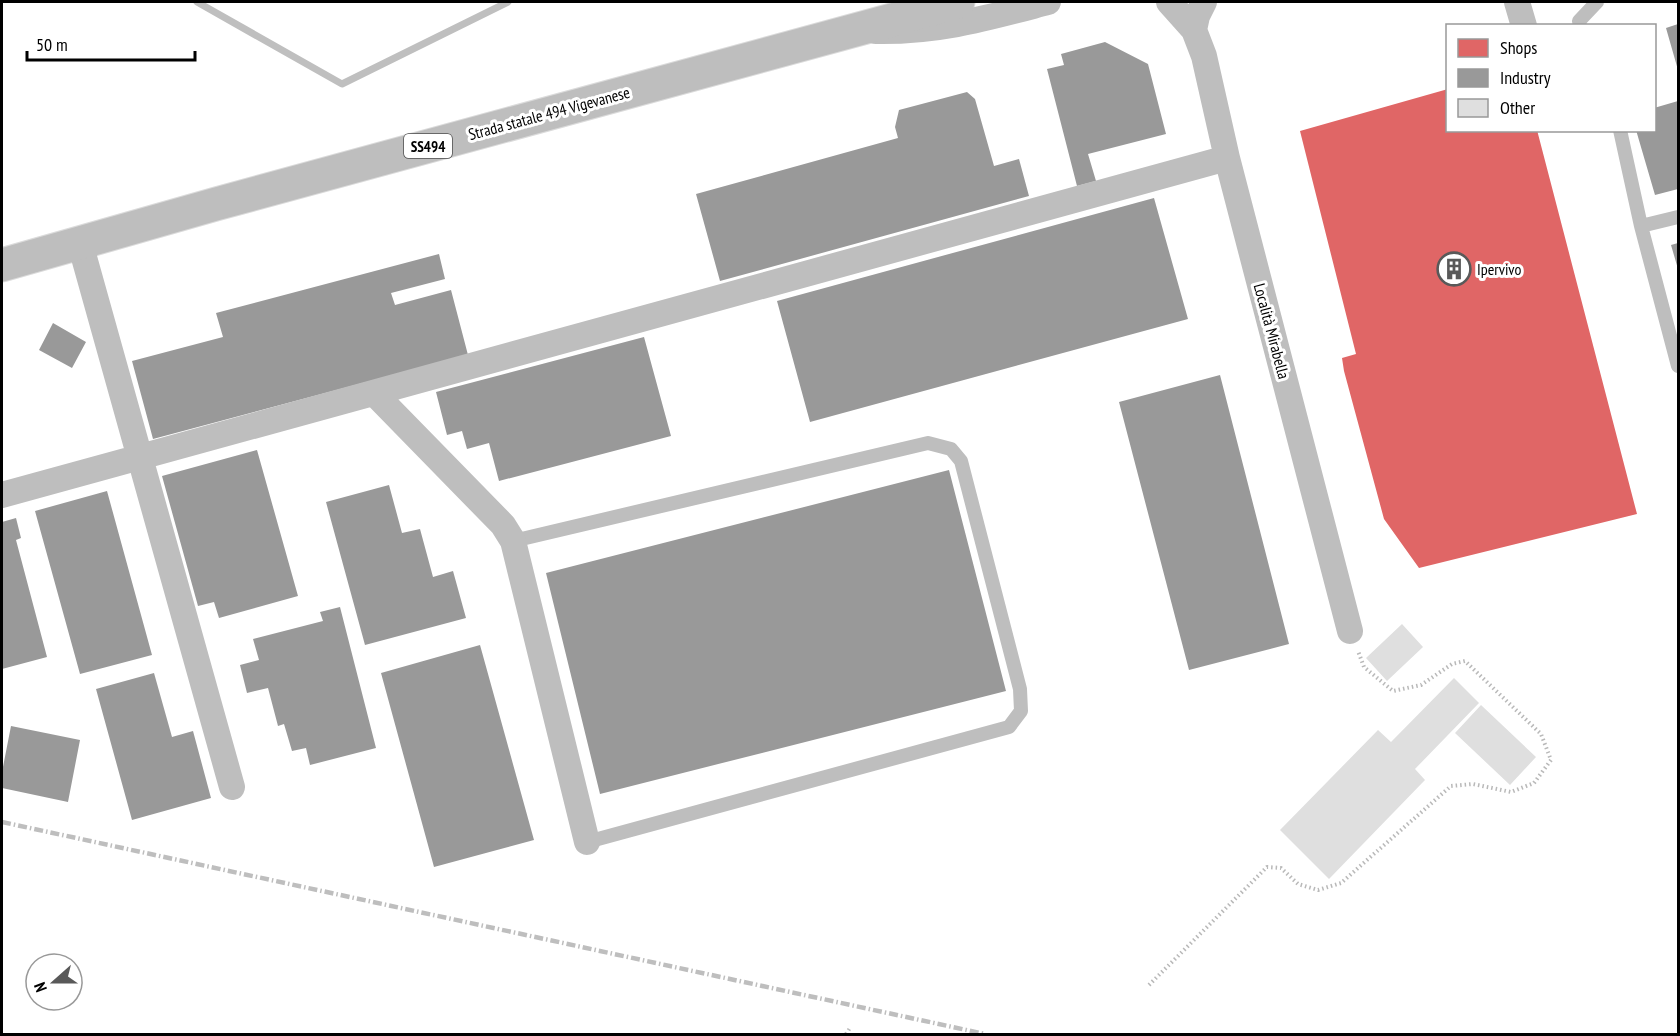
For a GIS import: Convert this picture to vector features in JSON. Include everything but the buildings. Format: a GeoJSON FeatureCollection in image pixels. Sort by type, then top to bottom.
{"type":"FeatureCollection","features":[{"type":"Feature","properties":{"kind":"main road","name":"Strada statale 494 Vigevanese"},"geometry":{"type":"LineString","coordinates":[[2,265],[687,74],[958,2]]}},
{"type":"Feature","properties":{"kind":"street"},"geometry":{"type":"LineString","coordinates":[[855,30],[913,32],[944,28],[1048,2]]}},
{"type":"Feature","properties":{"kind":"street"},"geometry":{"type":"LineString","coordinates":[[1156,2],[1181,16],[1197,16],[1204,2]]}},
{"type":"Feature","properties":{"kind":"street"},"geometry":{"type":"LineString","coordinates":[[1517,2],[1523,24]]}},
{"type":"Feature","properties":{"kind":"street","name":"Località Mirabella"},"geometry":{"type":"LineString","coordinates":[[1181,16],[1204,56],[1227,158],[1350,631]]}},
{"type":"Feature","properties":{"kind":"street"},"geometry":{"type":"LineString","coordinates":[[2,495],[1227,158]]}},
{"type":"Feature","properties":{"kind":"street"},"geometry":{"type":"LineString","coordinates":[[80,243],[232,788]]}},
{"type":"Feature","properties":{"kind":"street"},"geometry":{"type":"LineString","coordinates":[[374,393],[490,515],[503,525],[513,541],[587,842]]}},
{"type":"Feature","properties":{"kind":"lane"},"geometry":{"type":"LineString","coordinates":[[1580,24],[1579,21],[1597,2]]}},
{"type":"Feature","properties":{"kind":"lane"},"geometry":{"type":"LineString","coordinates":[[1620,132],[1641,226],[1678,366]]}},
{"type":"Feature","properties":{"kind":"lane"},"geometry":{"type":"LineString","coordinates":[[1641,226],[1678,217]]}},
{"type":"Feature","properties":{"kind":"lane"},"geometry":{"type":"LineString","coordinates":[[513,541],[928,443],[951,448],[961,461],[1020,689],[1021,711],[1009,727],[587,842]]}},
{"type":"Feature","properties":{"kind":"path"},"geometry":{"type":"LineString","coordinates":[[1149,985],[1267,867],[1281,868],[1298,884],[1318,890],[1341,883],[1451,786],[1473,784],[1511,792],[1534,783],[1551,760],[1541,735],[1465,661],[1452,664],[1421,686],[1393,692],[1364,668],[1350,631]]}},
{"type":"Feature","properties":{"kind":"path"},"geometry":{"type":"LineString","coordinates":[[846,1035],[850,1028]]}},
{"type":"Feature","properties":{"kind":"waterway"},"geometry":{"type":"LineString","coordinates":[[197,2],[342,84],[508,2]]}},
{"type":"Feature","properties":{"kind":"railway"},"geometry":{"type":"LineString","coordinates":[[2,822],[985,1034]]}},
{"type":"Feature","properties":{"kind":"place","name":"Ipervivo"},"geometry":{"type":"Point","coordinates":[1454,269]}}]}
